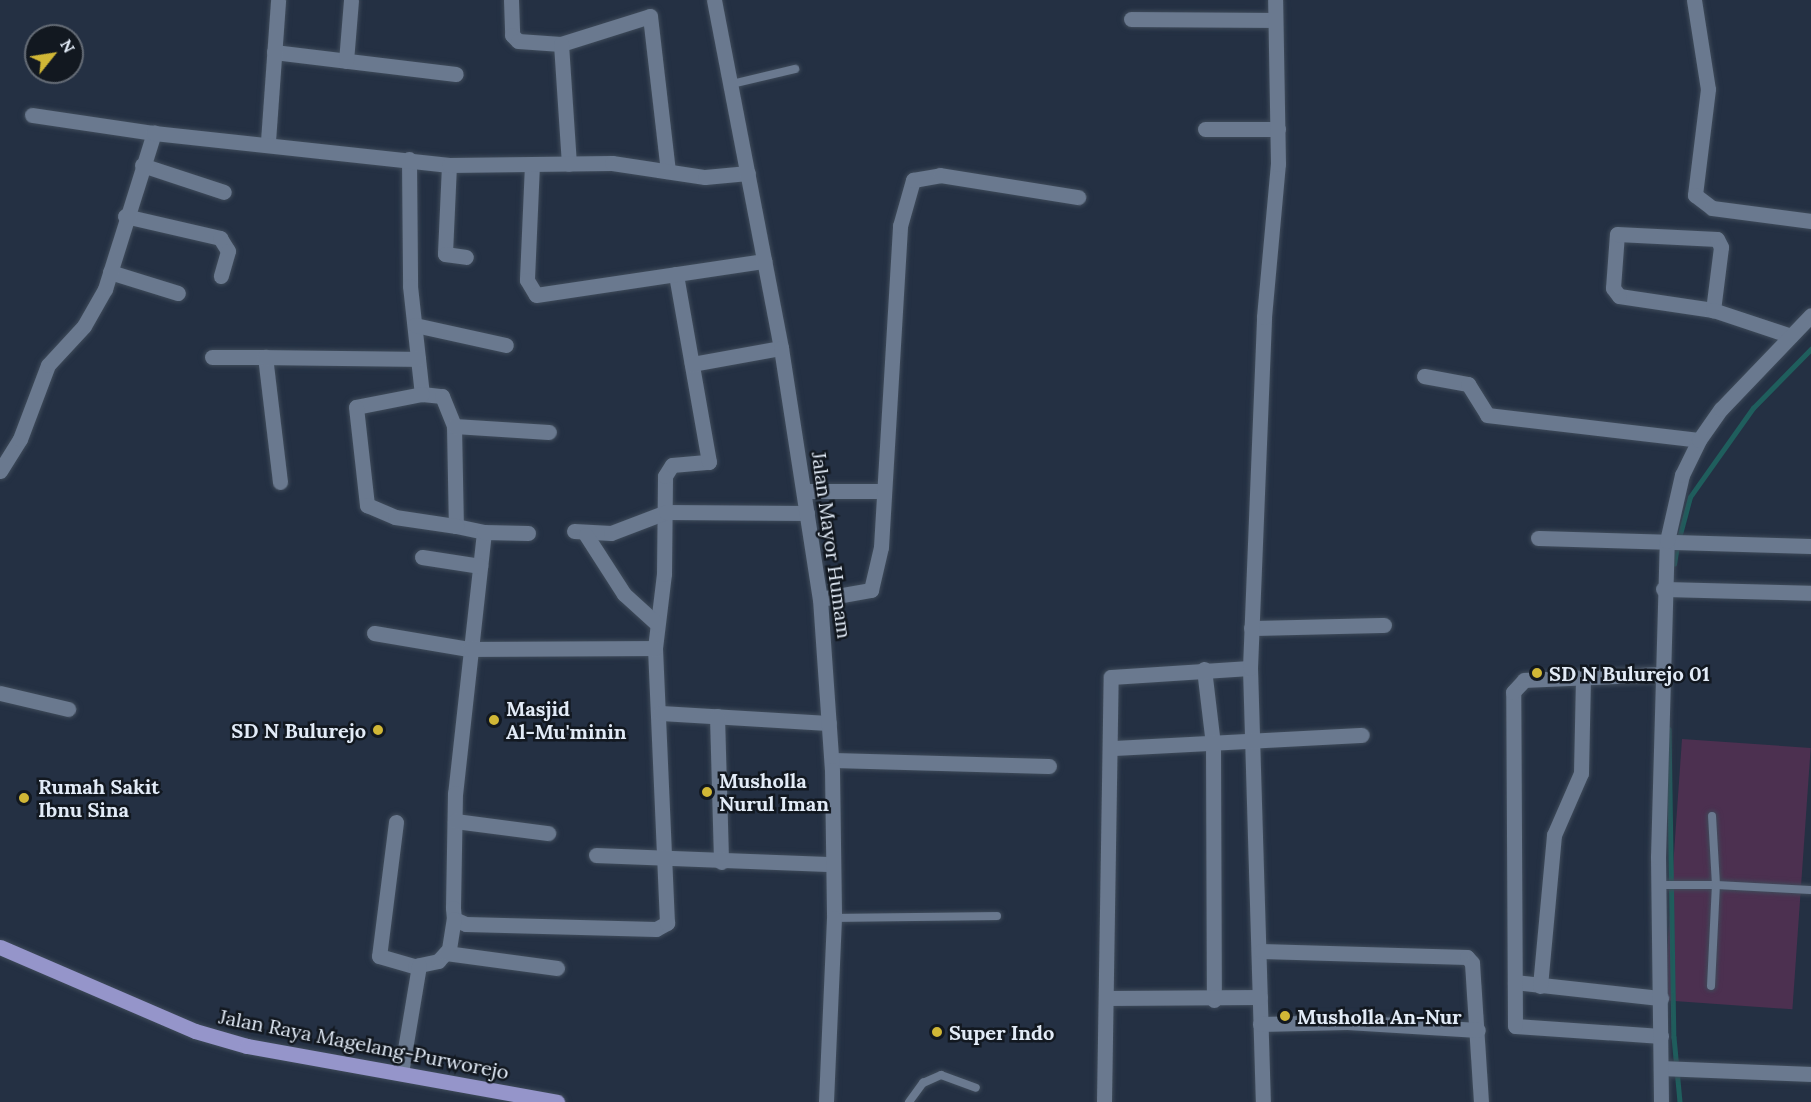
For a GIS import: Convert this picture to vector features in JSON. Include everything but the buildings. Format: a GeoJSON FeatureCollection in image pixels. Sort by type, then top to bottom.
{"type":"FeatureCollection","features":[{"type":"Feature","properties":{"kind":"main road","name":"Jalan Raya Magelang-Purworejo"},"geometry":{"type":"LineString","coordinates":[[0,947],[195,1031],[557,1102]]}},
{"type":"Feature","properties":{"kind":"street"},"geometry":{"type":"LineString","coordinates":[[268,141],[278,0]]}},
{"type":"Feature","properties":{"kind":"street"},"geometry":{"type":"LineString","coordinates":[[346,61],[351,0]]}},
{"type":"Feature","properties":{"kind":"street"},"geometry":{"type":"LineString","coordinates":[[511,0],[515,39],[561,44],[650,16],[668,171]]}},
{"type":"Feature","properties":{"kind":"street","name":"Jalan Mayor Humam"},"geometry":{"type":"LineString","coordinates":[[714,0],[781,348],[820,599],[832,760],[834,918],[826,1102]]}},
{"type":"Feature","properties":{"kind":"street"},"geometry":{"type":"LineString","coordinates":[[1263,1102],[1260,1024],[1261,951],[1250,668],[1278,129],[1275,0]]}},
{"type":"Feature","properties":{"kind":"street"},"geometry":{"type":"LineString","coordinates":[[1694,0],[1708,89],[1695,195],[1713,208],[1811,221]]}},
{"type":"Feature","properties":{"kind":"street"},"geometry":{"type":"LineString","coordinates":[[1131,19],[1275,20]]}},
{"type":"Feature","properties":{"kind":"street"},"geometry":{"type":"LineString","coordinates":[[561,44],[569,164]]}},
{"type":"Feature","properties":{"kind":"street"},"geometry":{"type":"LineString","coordinates":[[274,52],[456,74]]}},
{"type":"Feature","properties":{"kind":"street"},"geometry":{"type":"LineString","coordinates":[[32,115],[154,133],[268,141],[449,165],[569,164],[668,171],[705,177],[748,173]]}},
{"type":"Feature","properties":{"kind":"street"},"geometry":{"type":"LineString","coordinates":[[1205,129],[1278,129]]}},
{"type":"Feature","properties":{"kind":"street"},"geometry":{"type":"LineString","coordinates":[[0,471],[20,439],[48,365],[84,326],[110,272],[125,216],[154,133]]}},
{"type":"Feature","properties":{"kind":"street"},"geometry":{"type":"LineString","coordinates":[[410,159],[415,325],[422,394]]}},
{"type":"Feature","properties":{"kind":"street"},"geometry":{"type":"LineString","coordinates":[[532,164],[527,280],[533,293],[764,261]]}},
{"type":"Feature","properties":{"kind":"street"},"geometry":{"type":"LineString","coordinates":[[142,165],[224,192]]}},
{"type":"Feature","properties":{"kind":"street"},"geometry":{"type":"LineString","coordinates":[[449,165],[445,254],[466,257]]}},
{"type":"Feature","properties":{"kind":"street"},"geometry":{"type":"LineString","coordinates":[[820,599],[871,590],[881,547],[900,226],[913,180],[940,175],[1078,197]]}},
{"type":"Feature","properties":{"kind":"street"},"geometry":{"type":"LineString","coordinates":[[125,216],[220,238],[228,251],[221,276]]}},
{"type":"Feature","properties":{"kind":"street"},"geometry":{"type":"LineString","coordinates":[[1713,309],[1721,247],[1717,239],[1617,234],[1613,288],[1619,296],[1713,309],[1791,336]]}},
{"type":"Feature","properties":{"kind":"street"},"geometry":{"type":"LineString","coordinates":[[110,272],[178,293]]}},
{"type":"Feature","properties":{"kind":"street"},"geometry":{"type":"LineString","coordinates":[[454,919],[466,924],[656,929],[667,923],[668,861],[655,648],[669,467],[710,462],[676,274]]}},
{"type":"Feature","properties":{"kind":"street"},"geometry":{"type":"LineString","coordinates":[[1661,1102],[1661,998],[1665,886],[1662,674],[1667,589],[1679,542],[1683,475],[1699,440],[1811,315]]}},
{"type":"Feature","properties":{"kind":"street"},"geometry":{"type":"LineString","coordinates":[[415,325],[506,345]]}},
{"type":"Feature","properties":{"kind":"street"},"geometry":{"type":"LineString","coordinates":[[692,364],[781,348]]}},
{"type":"Feature","properties":{"kind":"street"},"geometry":{"type":"LineString","coordinates":[[212,357],[418,359]]}},
{"type":"Feature","properties":{"kind":"street"},"geometry":{"type":"LineString","coordinates":[[265,357],[280,482]]}},
{"type":"Feature","properties":{"kind":"street"},"geometry":{"type":"LineString","coordinates":[[1424,376],[1468,384],[1487,415],[1699,440]]}},
{"type":"Feature","properties":{"kind":"street"},"geometry":{"type":"LineString","coordinates":[[456,526],[454,426],[442,396],[422,394],[356,407],[367,506],[394,518],[484,532],[528,533]]}},
{"type":"Feature","properties":{"kind":"street"},"geometry":{"type":"LineString","coordinates":[[454,426],[549,432]]}},
{"type":"Feature","properties":{"kind":"street"},"geometry":{"type":"LineString","coordinates":[[805,491],[884,491]]}},
{"type":"Feature","properties":{"kind":"street"},"geometry":{"type":"LineString","coordinates":[[657,624],[624,594],[580,533],[629,529],[666,512],[807,513]]}},
{"type":"Feature","properties":{"kind":"street"},"geometry":{"type":"LineString","coordinates":[[446,953],[454,919],[455,820],[469,649],[484,532]]}},
{"type":"Feature","properties":{"kind":"street"},"geometry":{"type":"LineString","coordinates":[[1538,538],[1811,546]]}},
{"type":"Feature","properties":{"kind":"street"},"geometry":{"type":"LineString","coordinates":[[422,557],[480,566]]}},
{"type":"Feature","properties":{"kind":"street"},"geometry":{"type":"LineString","coordinates":[[1667,589],[1811,593]]}},
{"type":"Feature","properties":{"kind":"street"},"geometry":{"type":"LineString","coordinates":[[1251,628],[1384,625]]}},
{"type":"Feature","properties":{"kind":"street"},"geometry":{"type":"LineString","coordinates":[[374,633],[469,649],[655,648]]}},
{"type":"Feature","properties":{"kind":"street"},"geometry":{"type":"LineString","coordinates":[[1104,1102],[1112,675],[1250,668]]}},
{"type":"Feature","properties":{"kind":"street"},"geometry":{"type":"LineString","coordinates":[[1204,669],[1213,744],[1214,1000]]}},
{"type":"Feature","properties":{"kind":"street"},"geometry":{"type":"LineString","coordinates":[[1661,1036],[1516,1028],[1514,685],[1583,678],[1662,674]]}},
{"type":"Feature","properties":{"kind":"street"},"geometry":{"type":"LineString","coordinates":[[1540,986],[1554,835],[1581,773],[1583,678]]}},
{"type":"Feature","properties":{"kind":"street"},"geometry":{"type":"LineString","coordinates":[[0,693],[68,710]]}},
{"type":"Feature","properties":{"kind":"street"},"geometry":{"type":"LineString","coordinates":[[660,713],[829,723]]}},
{"type":"Feature","properties":{"kind":"street"},"geometry":{"type":"LineString","coordinates":[[717,716],[721,862]]}},
{"type":"Feature","properties":{"kind":"street"},"geometry":{"type":"LineString","coordinates":[[1112,748],[1362,735]]}},
{"type":"Feature","properties":{"kind":"street"},"geometry":{"type":"LineString","coordinates":[[832,760],[1049,766]]}},
{"type":"Feature","properties":{"kind":"street"},"geometry":{"type":"LineString","coordinates":[[455,820],[548,833]]}},
{"type":"Feature","properties":{"kind":"street"},"geometry":{"type":"LineString","coordinates":[[396,822],[378,952],[382,958],[419,966],[446,953],[557,968]]}},
{"type":"Feature","properties":{"kind":"street"},"geometry":{"type":"LineString","coordinates":[[596,855],[668,861],[833,864]]}},
{"type":"Feature","properties":{"kind":"street"},"geometry":{"type":"LineString","coordinates":[[1261,951],[1463,955],[1472,963],[1481,1102]]}},
{"type":"Feature","properties":{"kind":"street"},"geometry":{"type":"LineString","coordinates":[[401,1073],[419,966]]}},
{"type":"Feature","properties":{"kind":"street"},"geometry":{"type":"LineString","coordinates":[[1515,982],[1661,998]]}},
{"type":"Feature","properties":{"kind":"street"},"geometry":{"type":"LineString","coordinates":[[1106,998],[1214,1000],[1260,997]]}},
{"type":"Feature","properties":{"kind":"street"},"geometry":{"type":"LineString","coordinates":[[1260,1024],[1354,1022],[1478,1030]]}},
{"type":"Feature","properties":{"kind":"street"},"geometry":{"type":"LineString","coordinates":[[1661,1068],[1811,1074]]}},
{"type":"Feature","properties":{"kind":"lane"},"geometry":{"type":"LineString","coordinates":[[732,84],[795,69]]}},
{"type":"Feature","properties":{"kind":"lane"},"geometry":{"type":"LineString","coordinates":[[1711,986],[1716,885],[1712,816]]}},
{"type":"Feature","properties":{"kind":"lane"},"geometry":{"type":"LineString","coordinates":[[1665,886],[1700,884],[1811,890]]}},
{"type":"Feature","properties":{"kind":"lane"},"geometry":{"type":"LineString","coordinates":[[834,918],[997,916]]}},
{"type":"Feature","properties":{"kind":"lane"},"geometry":{"type":"LineString","coordinates":[[909,1102],[923,1083],[941,1075],[976,1088]]}},
{"type":"Feature","properties":{"kind":"shaded area"},"geometry":{"type":"Polygon","coordinates":[[[1682,739],[1811,748],[1792,1009],[1664,1000],[1682,739]]]}},
{"type":"Feature","properties":{"kind":"waterway"},"geometry":{"type":"LineString","coordinates":[[1679,538],[1690,497],[1753,408],[1811,349]]}},
{"type":"Feature","properties":{"kind":"waterway"},"geometry":{"type":"LineString","coordinates":[[1674,564],[1677,546]]}},
{"type":"Feature","properties":{"kind":"waterway"},"geometry":{"type":"LineString","coordinates":[[1669,729],[1674,1037],[1680,1102]]}},
{"type":"Feature","properties":{"kind":"place","name":"SD N Bulurejo 01"},"geometry":{"type":"Point","coordinates":[1537,673]}},
{"type":"Feature","properties":{"kind":"place","name":"Masjid Al-Mu'minin"},"geometry":{"type":"Point","coordinates":[494,720]}},
{"type":"Feature","properties":{"kind":"place","name":"SD N Bulurejo"},"geometry":{"type":"Point","coordinates":[378,730]}},
{"type":"Feature","properties":{"kind":"place","name":"Musholla Nurul Iman"},"geometry":{"type":"Point","coordinates":[707,792]}},
{"type":"Feature","properties":{"kind":"place","name":"Rumah Sakit Ibnu Sina"},"geometry":{"type":"Point","coordinates":[24,798]}},
{"type":"Feature","properties":{"kind":"place","name":"Musholla An-Nur"},"geometry":{"type":"Point","coordinates":[1285,1016]}},
{"type":"Feature","properties":{"kind":"place","name":"Super Indo"},"geometry":{"type":"Point","coordinates":[937,1032]}}]}
